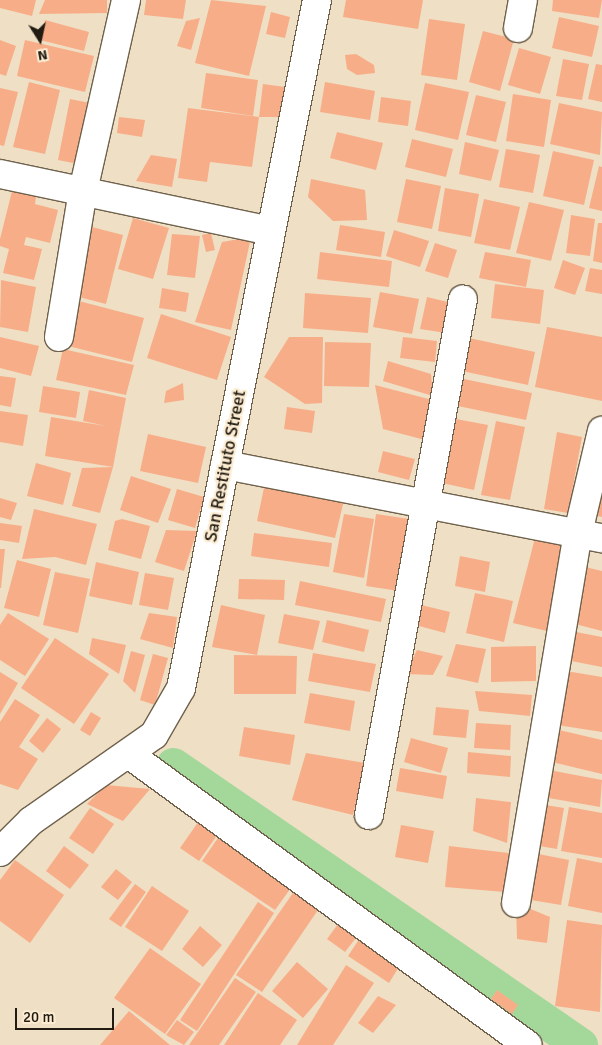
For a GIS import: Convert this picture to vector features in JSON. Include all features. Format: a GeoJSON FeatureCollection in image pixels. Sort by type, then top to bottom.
{"type":"FeatureCollection","features":[{"type":"Feature","properties":{"kind":"street"},"geometry":{"type":"LineString","coordinates":[[59,337],[83,191],[126,0]]}},
{"type":"Feature","properties":{"kind":"street","name":"San Restituto Street"},"geometry":{"type":"LineString","coordinates":[[0,852],[31,821],[130,755],[154,735],[181,688],[317,0]]}},
{"type":"Feature","properties":{"kind":"street"},"geometry":{"type":"LineString","coordinates":[[518,28],[523,0]]}},
{"type":"Feature","properties":{"kind":"street"},"geometry":{"type":"LineString","coordinates":[[0,174],[270,231]]}},
{"type":"Feature","properties":{"kind":"street"},"geometry":{"type":"LineString","coordinates":[[370,815],[463,299]]}},
{"type":"Feature","properties":{"kind":"street"},"geometry":{"type":"LineString","coordinates":[[516,903],[590,536],[602,431]]}},
{"type":"Feature","properties":{"kind":"street"},"geometry":{"type":"LineString","coordinates":[[225,465],[590,536]]}},
{"type":"Feature","properties":{"kind":"street"},"geometry":{"type":"LineString","coordinates":[[130,755],[527,1045]]}},
{"type":"Feature","properties":{"kind":"building"},"geometry":{"type":"Polygon","coordinates":[[[0,0],[36,0],[32,16],[0,8],[0,0]]]}},
{"type":"Feature","properties":{"kind":"building"},"geometry":{"type":"Polygon","coordinates":[[[45,0],[107,0],[107,13],[39,14],[45,0]]]}},
{"type":"Feature","properties":{"kind":"building"},"geometry":{"type":"Polygon","coordinates":[[[146,0],[186,0],[183,19],[144,15],[146,0]]]}},
{"type":"Feature","properties":{"kind":"building"},"geometry":{"type":"Polygon","coordinates":[[[211,0],[266,6],[249,76],[195,63],[211,0]]]}},
{"type":"Feature","properties":{"kind":"building"},"geometry":{"type":"Polygon","coordinates":[[[346,0],[423,0],[418,29],[343,17],[346,0]]]}},
{"type":"Feature","properties":{"kind":"building"},"geometry":{"type":"Polygon","coordinates":[[[553,0],[602,0],[599,18],[552,11],[553,0]]]}},
{"type":"Feature","properties":{"kind":"building"},"geometry":{"type":"Polygon","coordinates":[[[271,12],[290,17],[285,38],[266,34],[271,12]]]}},
{"type":"Feature","properties":{"kind":"building"},"geometry":{"type":"Polygon","coordinates":[[[559,17],[599,26],[592,57],[552,48],[559,17]]]}},
{"type":"Feature","properties":{"kind":"building"},"geometry":{"type":"Polygon","coordinates":[[[200,18],[191,50],[177,46],[186,21],[200,18]]]}},
{"type":"Feature","properties":{"kind":"building"},"geometry":{"type":"Polygon","coordinates":[[[429,19],[465,24],[457,80],[421,75],[429,19]]]}},
{"type":"Feature","properties":{"kind":"building"},"geometry":{"type":"Polygon","coordinates":[[[45,20],[89,32],[84,51],[40,40],[45,20]]]}},
{"type":"Feature","properties":{"kind":"building"},"geometry":{"type":"Polygon","coordinates":[[[483,31],[514,39],[500,91],[469,82],[483,31]]]}},
{"type":"Feature","properties":{"kind":"building"},"geometry":{"type":"Polygon","coordinates":[[[0,40],[16,46],[6,76],[0,74],[0,40]]]}},
{"type":"Feature","properties":{"kind":"building"},"geometry":{"type":"Polygon","coordinates":[[[25,40],[94,56],[85,92],[17,76],[25,40]]]}},
{"type":"Feature","properties":{"kind":"building"},"geometry":{"type":"Polygon","coordinates":[[[519,48],[551,57],[540,94],[508,85],[519,48]]]}},
{"type":"Feature","properties":{"kind":"building"},"geometry":{"type":"Polygon","coordinates":[[[356,54],[374,65],[375,73],[357,75],[347,69],[345,55],[356,54]]]}},
{"type":"Feature","properties":{"kind":"building"},"geometry":{"type":"Polygon","coordinates":[[[563,59],[589,64],[582,100],[556,96],[563,59]]]}},
{"type":"Feature","properties":{"kind":"building"},"geometry":{"type":"Polygon","coordinates":[[[596,64],[602,65],[602,102],[588,99],[596,64]]]}},
{"type":"Feature","properties":{"kind":"building"},"geometry":{"type":"Polygon","coordinates":[[[206,73],[258,80],[253,116],[201,108],[206,73]]]}},
{"type":"Feature","properties":{"kind":"building"},"geometry":{"type":"Polygon","coordinates":[[[29,82],[60,90],[45,154],[13,147],[29,82]]]}},
{"type":"Feature","properties":{"kind":"building"},"geometry":{"type":"Polygon","coordinates":[[[325,82],[375,91],[370,120],[320,112],[325,82]]]}},
{"type":"Feature","properties":{"kind":"building"},"geometry":{"type":"Polygon","coordinates":[[[425,83],[469,92],[458,140],[415,130],[425,83]]]}},
{"type":"Feature","properties":{"kind":"building"},"geometry":{"type":"Polygon","coordinates":[[[263,84],[285,87],[281,117],[259,117],[263,84]]]}},
{"type":"Feature","properties":{"kind":"building"},"geometry":{"type":"Polygon","coordinates":[[[0,88],[18,92],[4,146],[0,145],[0,88]]]}},
{"type":"Feature","properties":{"kind":"building"},"geometry":{"type":"Polygon","coordinates":[[[513,94],[551,100],[544,147],[506,141],[513,94]]]}},
{"type":"Feature","properties":{"kind":"building"},"geometry":{"type":"Polygon","coordinates":[[[476,95],[506,102],[496,142],[466,135],[476,95]]]}},
{"type":"Feature","properties":{"kind":"building"},"geometry":{"type":"Polygon","coordinates":[[[381,97],[411,101],[408,126],[378,122],[381,97]]]}},
{"type":"Feature","properties":{"kind":"building"},"geometry":{"type":"Polygon","coordinates":[[[70,99],[95,104],[83,165],[58,160],[70,99]]]}},
{"type":"Feature","properties":{"kind":"building"},"geometry":{"type":"Polygon","coordinates":[[[559,103],[602,112],[600,155],[550,144],[559,103]]]}},
{"type":"Feature","properties":{"kind":"building"},"geometry":{"type":"Polygon","coordinates":[[[188,108],[259,117],[252,167],[210,162],[207,182],[178,178],[188,108]]]}},
{"type":"Feature","properties":{"kind":"building"},"geometry":{"type":"Polygon","coordinates":[[[119,117],[145,120],[142,137],[117,133],[119,117]]]}},
{"type":"Feature","properties":{"kind":"building"},"geometry":{"type":"Polygon","coordinates":[[[337,132],[383,143],[376,170],[330,158],[337,132]]]}},
{"type":"Feature","properties":{"kind":"building"},"geometry":{"type":"Polygon","coordinates":[[[412,139],[453,149],[446,177],[405,167],[412,139]]]}},
{"type":"Feature","properties":{"kind":"building"},"geometry":{"type":"Polygon","coordinates":[[[465,142],[499,150],[491,181],[459,174],[465,142]]]}},
{"type":"Feature","properties":{"kind":"building"},"geometry":{"type":"Polygon","coordinates":[[[506,149],[540,155],[533,193],[499,187],[506,149]]]}},
{"type":"Feature","properties":{"kind":"building"},"geometry":{"type":"Polygon","coordinates":[[[553,151],[594,160],[584,205],[543,196],[553,151]]]}},
{"type":"Feature","properties":{"kind":"building"},"geometry":{"type":"Polygon","coordinates":[[[151,155],[177,159],[172,187],[136,181],[151,155]]]}},
{"type":"Feature","properties":{"kind":"building"},"geometry":{"type":"Polygon","coordinates":[[[599,166],[602,167],[602,211],[589,208],[599,166]]]}},
{"type":"Feature","properties":{"kind":"building"},"geometry":{"type":"Polygon","coordinates":[[[311,179],[365,190],[367,220],[333,221],[308,197],[311,179]]]}},
{"type":"Feature","properties":{"kind":"building"},"geometry":{"type":"Polygon","coordinates":[[[406,179],[441,186],[432,229],[397,222],[406,179]]]}},
{"type":"Feature","properties":{"kind":"building"},"geometry":{"type":"Polygon","coordinates":[[[445,188],[479,194],[471,237],[438,231],[445,188]]]}},
{"type":"Feature","properties":{"kind":"building"},"geometry":{"type":"Polygon","coordinates":[[[12,191],[36,197],[35,204],[58,210],[50,243],[26,237],[24,245],[42,249],[34,280],[3,273],[9,249],[0,246],[0,239],[12,191]]]}},
{"type":"Feature","properties":{"kind":"building"},"geometry":{"type":"Polygon","coordinates":[[[484,199],[520,207],[510,250],[474,243],[484,199]]]}},
{"type":"Feature","properties":{"kind":"building"},"geometry":{"type":"Polygon","coordinates":[[[529,202],[564,210],[551,261],[516,253],[529,202]]]}},
{"type":"Feature","properties":{"kind":"building"},"geometry":{"type":"Polygon","coordinates":[[[571,215],[595,219],[590,256],[566,253],[571,215]]]}},
{"type":"Feature","properties":{"kind":"building"},"geometry":{"type":"Polygon","coordinates":[[[133,218],[169,228],[153,279],[118,269],[133,218]]]}},
{"type":"Feature","properties":{"kind":"building"},"geometry":{"type":"Polygon","coordinates":[[[598,223],[602,223],[602,263],[593,261],[598,223]]]}},
{"type":"Feature","properties":{"kind":"building"},"geometry":{"type":"Polygon","coordinates":[[[340,225],[385,232],[381,257],[336,250],[340,225]]]}},
{"type":"Feature","properties":{"kind":"building"},"geometry":{"type":"Polygon","coordinates":[[[88,226],[123,235],[106,304],[71,295],[88,226]]]}},
{"type":"Feature","properties":{"kind":"building"},"geometry":{"type":"Polygon","coordinates":[[[394,230],[429,241],[420,267],[386,256],[394,230]]]}},
{"type":"Feature","properties":{"kind":"building"},"geometry":{"type":"Polygon","coordinates":[[[211,233],[215,250],[206,252],[202,235],[211,233]]]}},
{"type":"Feature","properties":{"kind":"building"},"geometry":{"type":"Polygon","coordinates":[[[172,234],[200,236],[195,278],[167,275],[172,234]]]}},
{"type":"Feature","properties":{"kind":"building"},"geometry":{"type":"Polygon","coordinates":[[[251,237],[231,330],[195,322],[222,242],[251,237]]]}},
{"type":"Feature","properties":{"kind":"building"},"geometry":{"type":"Polygon","coordinates":[[[435,243],[457,250],[448,278],[425,271],[435,243]]]}},
{"type":"Feature","properties":{"kind":"building"},"geometry":{"type":"Polygon","coordinates":[[[320,252],[392,261],[389,287],[317,279],[320,252]]]}},
{"type":"Feature","properties":{"kind":"building"},"geometry":{"type":"Polygon","coordinates":[[[485,252],[531,260],[526,287],[479,278],[485,252]]]}},
{"type":"Feature","properties":{"kind":"building"},"geometry":{"type":"Polygon","coordinates":[[[563,260],[585,268],[575,295],[554,288],[563,260]]]}},
{"type":"Feature","properties":{"kind":"building"},"geometry":{"type":"Polygon","coordinates":[[[590,268],[602,270],[602,294],[585,291],[590,268]]]}},
{"type":"Feature","properties":{"kind":"building"},"geometry":{"type":"Polygon","coordinates":[[[1,280],[36,287],[28,332],[0,327],[1,280]]]}},
{"type":"Feature","properties":{"kind":"building"},"geometry":{"type":"Polygon","coordinates":[[[495,284],[544,290],[540,324],[491,318],[495,284]]]}},
{"type":"Feature","properties":{"kind":"building"},"geometry":{"type":"Polygon","coordinates":[[[162,288],[189,293],[186,312],[159,308],[162,288]]]}},
{"type":"Feature","properties":{"kind":"building"},"geometry":{"type":"Polygon","coordinates":[[[380,292],[419,299],[412,334],[373,327],[380,292]]]}},
{"type":"Feature","properties":{"kind":"building"},"geometry":{"type":"Polygon","coordinates":[[[305,293],[371,298],[368,333],[303,328],[305,293]]]}},
{"type":"Feature","properties":{"kind":"building"},"geometry":{"type":"Polygon","coordinates":[[[427,297],[452,303],[446,333],[420,329],[427,297]]]}},
{"type":"Feature","properties":{"kind":"building"},"geometry":{"type":"Polygon","coordinates":[[[75,300],[144,318],[132,362],[64,345],[75,300]]]}},
{"type":"Feature","properties":{"kind":"building"},"geometry":{"type":"Polygon","coordinates":[[[161,314],[231,337],[217,380],[147,358],[161,314]]]}},
{"type":"Feature","properties":{"kind":"building"},"geometry":{"type":"Polygon","coordinates":[[[547,327],[602,337],[602,401],[535,387],[547,327]]]}},
{"type":"Feature","properties":{"kind":"building"},"geometry":{"type":"Polygon","coordinates":[[[0,337],[39,346],[31,376],[0,368],[0,337]]]}},
{"type":"Feature","properties":{"kind":"building"},"geometry":{"type":"Polygon","coordinates":[[[289,337],[323,337],[322,403],[305,404],[264,377],[289,337]]]}},
{"type":"Feature","properties":{"kind":"building"},"geometry":{"type":"Polygon","coordinates":[[[403,337],[437,341],[435,362],[400,358],[403,337]]]}},
{"type":"Feature","properties":{"kind":"building"},"geometry":{"type":"Polygon","coordinates":[[[469,338],[535,352],[528,385],[462,371],[469,338]]]}},
{"type":"Feature","properties":{"kind":"building"},"geometry":{"type":"Polygon","coordinates":[[[325,342],[371,343],[369,387],[324,386],[325,342]]]}},
{"type":"Feature","properties":{"kind":"building"},"geometry":{"type":"Polygon","coordinates":[[[63,349],[134,365],[126,395],[56,380],[63,349]]]}},
{"type":"Feature","properties":{"kind":"building"},"geometry":{"type":"Polygon","coordinates":[[[388,361],[431,374],[433,396],[383,381],[388,361]]]}},
{"type":"Feature","properties":{"kind":"building"},"geometry":{"type":"Polygon","coordinates":[[[0,376],[16,378],[11,407],[0,405],[0,376]]]}},
{"type":"Feature","properties":{"kind":"building"},"geometry":{"type":"Polygon","coordinates":[[[454,377],[532,393],[526,420],[448,404],[454,377]]]}},
{"type":"Feature","properties":{"kind":"building"},"geometry":{"type":"Polygon","coordinates":[[[183,383],[184,400],[164,403],[166,391],[183,383]]]}},
{"type":"Feature","properties":{"kind":"building"},"geometry":{"type":"Polygon","coordinates":[[[375,385],[440,402],[429,441],[383,429],[375,385]]]}},
{"type":"Feature","properties":{"kind":"building"},"geometry":{"type":"Polygon","coordinates":[[[43,386],[80,392],[76,418],[39,412],[43,386]]]}},
{"type":"Feature","properties":{"kind":"building"},"geometry":{"type":"Polygon","coordinates":[[[89,390],[126,398],[113,467],[45,456],[51,417],[106,426],[83,421],[89,390]]]}},
{"type":"Feature","properties":{"kind":"building"},"geometry":{"type":"Polygon","coordinates":[[[287,407],[315,411],[312,433],[284,429],[287,407]]]}},
{"type":"Feature","properties":{"kind":"building"},"geometry":{"type":"Polygon","coordinates":[[[0,411],[28,415],[23,446],[0,442],[0,411]]]}},
{"type":"Feature","properties":{"kind":"building"},"geometry":{"type":"Polygon","coordinates":[[[456,419],[488,425],[474,490],[442,483],[456,419]]]}},
{"type":"Feature","properties":{"kind":"building"},"geometry":{"type":"Polygon","coordinates":[[[496,421],[525,427],[510,500],[481,495],[496,421]]]}},
{"type":"Feature","properties":{"kind":"building"},"geometry":{"type":"Polygon","coordinates":[[[557,432],[582,437],[568,513],[544,509],[557,432]]]}},
{"type":"Feature","properties":{"kind":"building"},"geometry":{"type":"Polygon","coordinates":[[[148,434],[206,447],[198,483],[140,471],[148,434]]]}},
{"type":"Feature","properties":{"kind":"building"},"geometry":{"type":"Polygon","coordinates":[[[383,451],[415,459],[409,480],[378,472],[383,451]]]}},
{"type":"Feature","properties":{"kind":"building"},"geometry":{"type":"Polygon","coordinates":[[[36,463],[71,473],[63,505],[27,496],[36,463]]]}},
{"type":"Feature","properties":{"kind":"building"},"geometry":{"type":"Polygon","coordinates":[[[113,467],[100,513],[72,506],[82,468],[113,467]]]}},
{"type":"Feature","properties":{"kind":"building"},"geometry":{"type":"Polygon","coordinates":[[[131,476],[171,489],[158,523],[120,510],[131,476]]]}},
{"type":"Feature","properties":{"kind":"building"},"geometry":{"type":"Polygon","coordinates":[[[265,483],[344,500],[335,538],[257,521],[265,483]]]}},
{"type":"Feature","properties":{"kind":"building"},"geometry":{"type":"Polygon","coordinates":[[[177,489],[204,497],[195,528],[168,520],[177,489]]]}},
{"type":"Feature","properties":{"kind":"building"},"geometry":{"type":"Polygon","coordinates":[[[598,495],[602,496],[602,517],[594,515],[598,495]]]}},
{"type":"Feature","properties":{"kind":"building"},"geometry":{"type":"Polygon","coordinates":[[[0,498],[17,503],[11,520],[0,517],[0,498]]]}},
{"type":"Feature","properties":{"kind":"building"},"geometry":{"type":"Polygon","coordinates":[[[34,509],[97,524],[86,565],[55,557],[22,559],[34,509]]]}},
{"type":"Feature","properties":{"kind":"building"},"geometry":{"type":"Polygon","coordinates":[[[344,514],[374,519],[364,578],[333,572],[344,514]]]}},
{"type":"Feature","properties":{"kind":"building"},"geometry":{"type":"Polygon","coordinates":[[[376,514],[409,519],[399,591],[366,586],[376,514]]]}},
{"type":"Feature","properties":{"kind":"building"},"geometry":{"type":"Polygon","coordinates":[[[122,519],[150,526],[141,559],[108,550],[115,521],[122,519]]]}},
{"type":"Feature","properties":{"kind":"building"},"geometry":{"type":"Polygon","coordinates":[[[0,523],[22,526],[19,543],[0,540],[0,523]]]}},
{"type":"Feature","properties":{"kind":"building"},"geometry":{"type":"Polygon","coordinates":[[[166,530],[197,531],[184,571],[155,562],[166,530]]]}},
{"type":"Feature","properties":{"kind":"building"},"geometry":{"type":"Polygon","coordinates":[[[254,533],[332,543],[329,567],[251,556],[254,533]]]}},
{"type":"Feature","properties":{"kind":"building"},"geometry":{"type":"Polygon","coordinates":[[[535,538],[568,547],[547,631],[513,623],[535,538]]]}},
{"type":"Feature","properties":{"kind":"building"},"geometry":{"type":"Polygon","coordinates":[[[0,549],[5,549],[1,588],[0,588],[0,549]]]}},
{"type":"Feature","properties":{"kind":"building"},"geometry":{"type":"Polygon","coordinates":[[[460,556],[490,562],[485,592],[455,586],[460,556]]]}},
{"type":"Feature","properties":{"kind":"building"},"geometry":{"type":"Polygon","coordinates":[[[17,560],[51,569],[39,617],[4,608],[17,560]]]}},
{"type":"Feature","properties":{"kind":"building"},"geometry":{"type":"Polygon","coordinates":[[[96,562],[139,572],[132,605],[89,596],[96,562]]]}},
{"type":"Feature","properties":{"kind":"building"},"geometry":{"type":"Polygon","coordinates":[[[585,567],[602,571],[602,631],[571,623],[585,567]]]}},
{"type":"Feature","properties":{"kind":"building"},"geometry":{"type":"Polygon","coordinates":[[[55,572],[90,579],[78,633],[43,625],[55,572]]]}},
{"type":"Feature","properties":{"kind":"building"},"geometry":{"type":"Polygon","coordinates":[[[145,573],[174,578],[168,610],[139,605],[145,573]]]}},
{"type":"Feature","properties":{"kind":"building"},"geometry":{"type":"Polygon","coordinates":[[[239,579],[285,580],[284,600],[238,599],[239,579]]]}},
{"type":"Feature","properties":{"kind":"building"},"geometry":{"type":"Polygon","coordinates":[[[300,581],[386,599],[381,622],[295,605],[300,581]]]}},
{"type":"Feature","properties":{"kind":"building"},"geometry":{"type":"Polygon","coordinates":[[[475,593],[513,601],[504,642],[466,633],[475,593]]]}},
{"type":"Feature","properties":{"kind":"building"},"geometry":{"type":"Polygon","coordinates":[[[413,603],[450,612],[445,633],[408,623],[413,603]]]}},
{"type":"Feature","properties":{"kind":"building"},"geometry":{"type":"Polygon","coordinates":[[[221,605],[265,615],[257,655],[212,647],[221,605]]]}},
{"type":"Feature","properties":{"kind":"building"},"geometry":{"type":"Polygon","coordinates":[[[8,613],[49,639],[25,676],[0,660],[0,625],[8,613]]]}},
{"type":"Feature","properties":{"kind":"building"},"geometry":{"type":"Polygon","coordinates":[[[149,613],[177,617],[173,648],[140,639],[149,613]]]}},
{"type":"Feature","properties":{"kind":"building"},"geometry":{"type":"Polygon","coordinates":[[[284,614],[320,621],[313,650],[278,643],[284,614]]]}},
{"type":"Feature","properties":{"kind":"building"},"geometry":{"type":"Polygon","coordinates":[[[327,620],[369,630],[364,652],[322,642],[327,620]]]}},
{"type":"Feature","properties":{"kind":"building"},"geometry":{"type":"Polygon","coordinates":[[[576,632],[602,637],[602,667],[571,661],[576,632]]]}},
{"type":"Feature","properties":{"kind":"building"},"geometry":{"type":"Polygon","coordinates":[[[55,638],[109,674],[74,724],[21,688],[55,638]]]}},
{"type":"Feature","properties":{"kind":"building"},"geometry":{"type":"Polygon","coordinates":[[[92,638],[126,645],[119,674],[89,654],[92,638]]]}},
{"type":"Feature","properties":{"kind":"building"},"geometry":{"type":"Polygon","coordinates":[[[456,644],[486,649],[478,683],[446,676],[456,644]]]}},
{"type":"Feature","properties":{"kind":"building"},"geometry":{"type":"Polygon","coordinates":[[[536,646],[536,681],[491,682],[491,647],[536,646]]]}},
{"type":"Feature","properties":{"kind":"building"},"geometry":{"type":"Polygon","coordinates":[[[417,650],[443,656],[433,675],[405,674],[417,650]]]}},
{"type":"Feature","properties":{"kind":"building"},"geometry":{"type":"Polygon","coordinates":[[[131,651],[145,655],[135,693],[123,681],[131,651]]]}},
{"type":"Feature","properties":{"kind":"building"},"geometry":{"type":"Polygon","coordinates":[[[313,653],[376,664],[370,692],[308,681],[313,653]]]}},
{"type":"Feature","properties":{"kind":"building"},"geometry":{"type":"Polygon","coordinates":[[[153,654],[168,658],[155,705],[140,700],[153,654]]]}},
{"type":"Feature","properties":{"kind":"building"},"geometry":{"type":"Polygon","coordinates":[[[234,655],[297,656],[296,694],[234,694],[234,655]]]}},
{"type":"Feature","properties":{"kind":"building"},"geometry":{"type":"Polygon","coordinates":[[[566,671],[602,677],[602,732],[557,725],[566,671]]]}},
{"type":"Feature","properties":{"kind":"building"},"geometry":{"type":"Polygon","coordinates":[[[0,672],[18,683],[0,714],[0,672]]]}},
{"type":"Feature","properties":{"kind":"building"},"geometry":{"type":"Polygon","coordinates":[[[475,691],[532,695],[530,716],[479,711],[475,691]]]}},
{"type":"Feature","properties":{"kind":"building"},"geometry":{"type":"Polygon","coordinates":[[[310,693],[355,701],[350,731],[304,723],[310,693]]]}},
{"type":"Feature","properties":{"kind":"building"},"geometry":{"type":"Polygon","coordinates":[[[15,699],[40,715],[19,747],[38,759],[18,790],[0,784],[0,722],[15,699]]]}},
{"type":"Feature","properties":{"kind":"building"},"geometry":{"type":"Polygon","coordinates":[[[436,707],[469,710],[466,738],[433,735],[436,707]]]}},
{"type":"Feature","properties":{"kind":"building"},"geometry":{"type":"Polygon","coordinates":[[[91,712],[101,718],[90,736],[80,730],[91,712]]]}},
{"type":"Feature","properties":{"kind":"building"},"geometry":{"type":"Polygon","coordinates":[[[47,718],[61,729],[43,753],[29,741],[47,718]]]}},
{"type":"Feature","properties":{"kind":"building"},"geometry":{"type":"Polygon","coordinates":[[[476,723],[511,725],[510,750],[474,748],[476,723]]]}},
{"type":"Feature","properties":{"kind":"building"},"geometry":{"type":"Polygon","coordinates":[[[244,727],[295,735],[290,765],[239,756],[244,727]]]}},
{"type":"Feature","properties":{"kind":"building"},"geometry":{"type":"Polygon","coordinates":[[[559,730],[602,740],[602,774],[552,762],[559,730]]]}},
{"type":"Feature","properties":{"kind":"building"},"geometry":{"type":"Polygon","coordinates":[[[411,738],[448,748],[441,773],[404,762],[411,738]]]}},
{"type":"Feature","properties":{"kind":"building"},"geometry":{"type":"Polygon","coordinates":[[[468,752],[511,756],[510,777],[467,773],[468,752]]]}},
{"type":"Feature","properties":{"kind":"building"},"geometry":{"type":"Polygon","coordinates":[[[306,753],[365,763],[353,815],[292,800],[306,753]]]}},
{"type":"Feature","properties":{"kind":"building"},"geometry":{"type":"Polygon","coordinates":[[[400,768],[447,776],[443,799],[396,791],[400,768]]]}},
{"type":"Feature","properties":{"kind":"building"},"geometry":{"type":"Polygon","coordinates":[[[549,770],[602,780],[600,807],[543,797],[549,770]]]}},
{"type":"Feature","properties":{"kind":"building"},"geometry":{"type":"Polygon","coordinates":[[[106,785],[150,789],[123,821],[87,804],[106,785]]]}},
{"type":"Feature","properties":{"kind":"building"},"geometry":{"type":"Polygon","coordinates":[[[476,798],[511,802],[507,843],[473,831],[476,798]]]}},
{"type":"Feature","properties":{"kind":"building"},"geometry":{"type":"Polygon","coordinates":[[[539,804],[564,808],[557,849],[533,845],[539,804]]]}},
{"type":"Feature","properties":{"kind":"building"},"geometry":{"type":"Polygon","coordinates":[[[569,807],[602,813],[602,858],[561,851],[569,807]]]}},
{"type":"Feature","properties":{"kind":"building"},"geometry":{"type":"Polygon","coordinates":[[[90,808],[114,824],[93,854],[69,838],[90,808]]]}},
{"type":"Feature","properties":{"kind":"building"},"geometry":{"type":"Polygon","coordinates":[[[201,818],[220,831],[199,861],[180,848],[201,818]]]}},
{"type":"Feature","properties":{"kind":"building"},"geometry":{"type":"Polygon","coordinates":[[[401,825],[434,831],[428,863],[395,857],[401,825]]]}},
{"type":"Feature","properties":{"kind":"building"},"geometry":{"type":"Polygon","coordinates":[[[220,835],[293,885],[275,910],[202,861],[220,835]]]}},
{"type":"Feature","properties":{"kind":"building"},"geometry":{"type":"Polygon","coordinates":[[[64,846],[89,865],[70,889],[46,871],[64,846]]]}},
{"type":"Feature","properties":{"kind":"building"},"geometry":{"type":"Polygon","coordinates":[[[449,846],[509,853],[505,892],[445,887],[449,846]]]}},
{"type":"Feature","properties":{"kind":"building"},"geometry":{"type":"Polygon","coordinates":[[[533,853],[569,860],[561,905],[525,899],[533,853]]]}},
{"type":"Feature","properties":{"kind":"building"},"geometry":{"type":"Polygon","coordinates":[[[577,858],[602,863],[602,913],[568,906],[577,858]]]}},
{"type":"Feature","properties":{"kind":"building"},"geometry":{"type":"Polygon","coordinates":[[[15,860],[64,895],[30,943],[0,921],[0,880],[15,860]]]}},
{"type":"Feature","properties":{"kind":"building"},"geometry":{"type":"Polygon","coordinates":[[[116,869],[132,882],[118,900],[101,887],[116,869]]]}},
{"type":"Feature","properties":{"kind":"building"},"geometry":{"type":"Polygon","coordinates":[[[135,884],[146,892],[121,927],[109,919],[135,884]]]}},
{"type":"Feature","properties":{"kind":"building"},"geometry":{"type":"Polygon","coordinates":[[[152,886],[189,911],[162,951],[125,927],[152,886]]]}},
{"type":"Feature","properties":{"kind":"building"},"geometry":{"type":"Polygon","coordinates":[[[295,890],[320,907],[262,992],[236,975],[295,890]]]}},
{"type":"Feature","properties":{"kind":"building"},"geometry":{"type":"Polygon","coordinates":[[[258,902],[274,913],[197,1031],[180,1020],[258,902]]]}},
{"type":"Feature","properties":{"kind":"building"},"geometry":{"type":"Polygon","coordinates":[[[516,903],[550,917],[547,943],[517,939],[516,903]]]}},
{"type":"Feature","properties":{"kind":"building"},"geometry":{"type":"Polygon","coordinates":[[[341,920],[359,934],[345,952],[327,939],[341,920]]]}},
{"type":"Feature","properties":{"kind":"building"},"geometry":{"type":"Polygon","coordinates":[[[567,920],[602,925],[600,1012],[555,1006],[567,920]]]}},
{"type":"Feature","properties":{"kind":"building"},"geometry":{"type":"Polygon","coordinates":[[[200,926],[222,945],[203,967],[182,949],[200,926]]]}},
{"type":"Feature","properties":{"kind":"building"},"geometry":{"type":"Polygon","coordinates":[[[362,935],[402,962],[389,983],[348,956],[362,935]]]}},
{"type":"Feature","properties":{"kind":"building"},"geometry":{"type":"Polygon","coordinates":[[[150,948],[201,984],[165,1034],[114,998],[150,948]]]}},
{"type":"Feature","properties":{"kind":"building"},"geometry":{"type":"Polygon","coordinates":[[[297,962],[328,989],[303,1018],[272,991],[297,962]]]}},
{"type":"Feature","properties":{"kind":"building"},"geometry":{"type":"Polygon","coordinates":[[[346,965],[374,983],[333,1045],[297,1045],[346,965]]]}},
{"type":"Feature","properties":{"kind":"building"},"geometry":{"type":"Polygon","coordinates":[[[235,978],[256,992],[219,1045],[189,1045],[235,978]]]}},
{"type":"Feature","properties":{"kind":"building"},"geometry":{"type":"Polygon","coordinates":[[[497,990],[518,1005],[512,1014],[491,999],[497,990]]]}},
{"type":"Feature","properties":{"kind":"building"},"geometry":{"type":"Polygon","coordinates":[[[258,993],[297,1020],[280,1045],[224,1045],[258,993]]]}},
{"type":"Feature","properties":{"kind":"building"},"geometry":{"type":"Polygon","coordinates":[[[378,996],[396,1005],[373,1033],[358,1023],[378,996]]]}},
{"type":"Feature","properties":{"kind":"building"},"geometry":{"type":"Polygon","coordinates":[[[129,1011],[170,1045],[100,1045],[129,1011]]]}},
{"type":"Feature","properties":{"kind":"building"},"geometry":{"type":"Polygon","coordinates":[[[177,1020],[194,1032],[184,1045],[166,1035],[177,1020]]]}},
{"type":"Feature","properties":{"kind":"waterway"},"geometry":{"type":"LineString","coordinates":[[173,765],[580,1045]]}}]}
